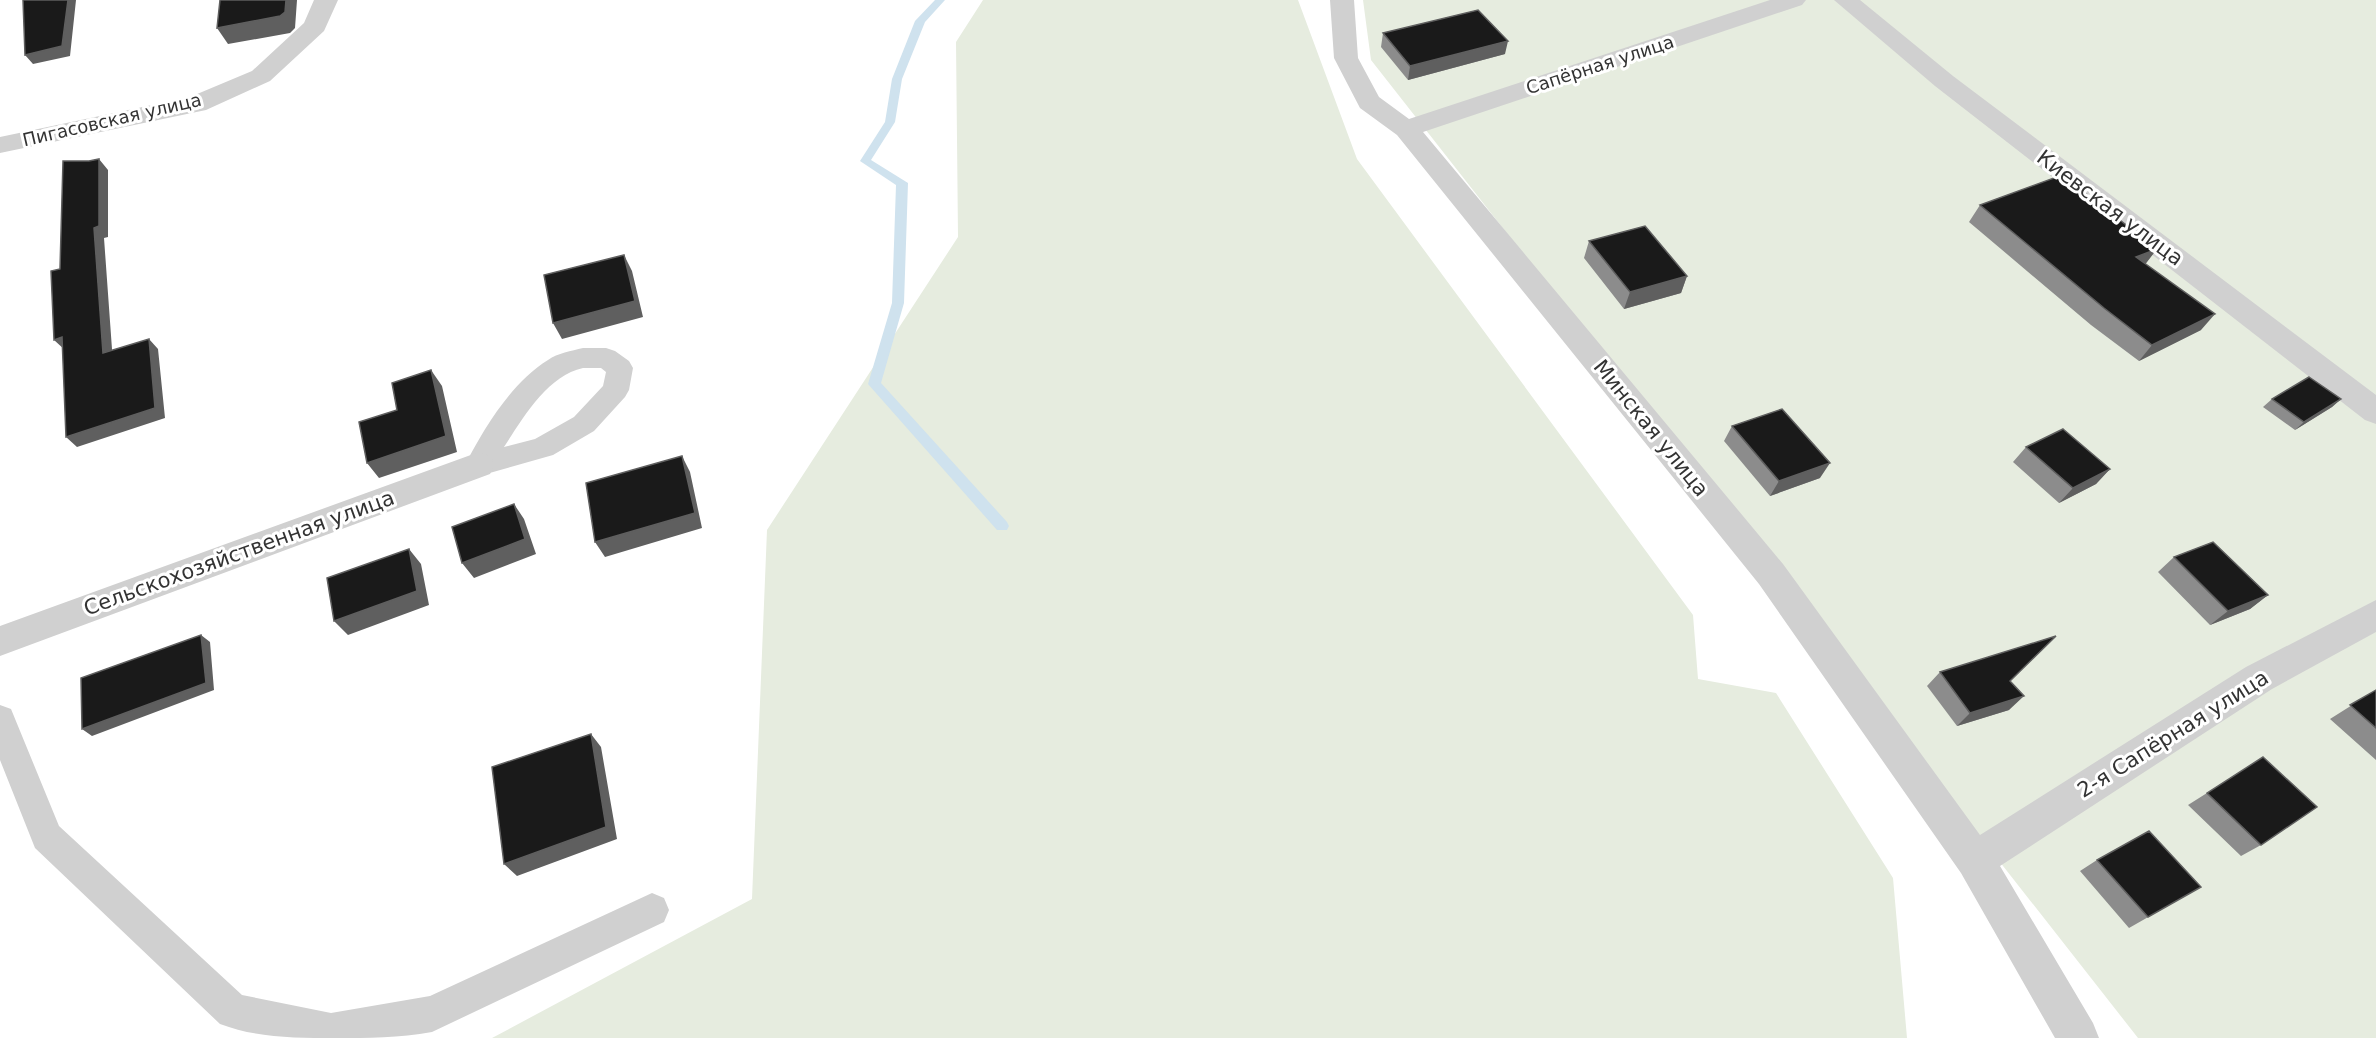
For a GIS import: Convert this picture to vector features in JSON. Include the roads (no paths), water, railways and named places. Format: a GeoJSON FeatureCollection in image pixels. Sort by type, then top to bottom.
{"type":"FeatureCollection","features":[{"type":"Feature","properties":{"kind":"street","name":"Пигасовская улица"},"geometry":{"type":"LineString","coordinates":[[0,145],[197,104],[261,76],[315,26],[326,0]]}},
{"type":"Feature","properties":{"kind":"street","name":"Минская улица"},"geometry":{"type":"LineString","coordinates":[[1342,0],[1346,58],[1369,102],[1406,129],[1771,574],[1975,860],[2078,1038]]}},
{"type":"Feature","properties":{"kind":"street","name":"Сапёрная улица"},"geometry":{"type":"LineString","coordinates":[[1406,129],[1794,0]]}},
{"type":"Feature","properties":{"kind":"street","name":"Киевская улица"},"geometry":{"type":"LineString","coordinates":[[1846,0],[1944,81],[2376,412]]}},
{"type":"Feature","properties":{"kind":"street","name":"Сельскохозяйственная улица"},"geometry":{"type":"LineString","coordinates":[[0,641],[479,465]]}},
{"type":"Feature","properties":{"kind":"street","name":"2-я Сапёрная улица"},"geometry":{"type":"LineString","coordinates":[[1975,860],[2259,678],[2376,615]]}},
{"type":"Feature","properties":{"kind":"lane"},"geometry":{"type":"LineString","coordinates":[[583,358],[606,358],[620,368],[616,390],[584,424],[543,447],[479,465],[502,427],[529,393],[557,366],[583,358]]}},
{"type":"Feature","properties":{"kind":"lane"},"geometry":{"type":"LineString","coordinates":[[0,718],[47,837],[233,1011],[331,1031],[432,1014],[652,910]]}},
{"type":"Feature","properties":{"kind":"waterway"},"geometry":{"type":"LineString","coordinates":[[940,0],[920,21],[897,79],[890,122],[865,161],[902,183],[898,303],[874,384],[1002,526]]}}]}
